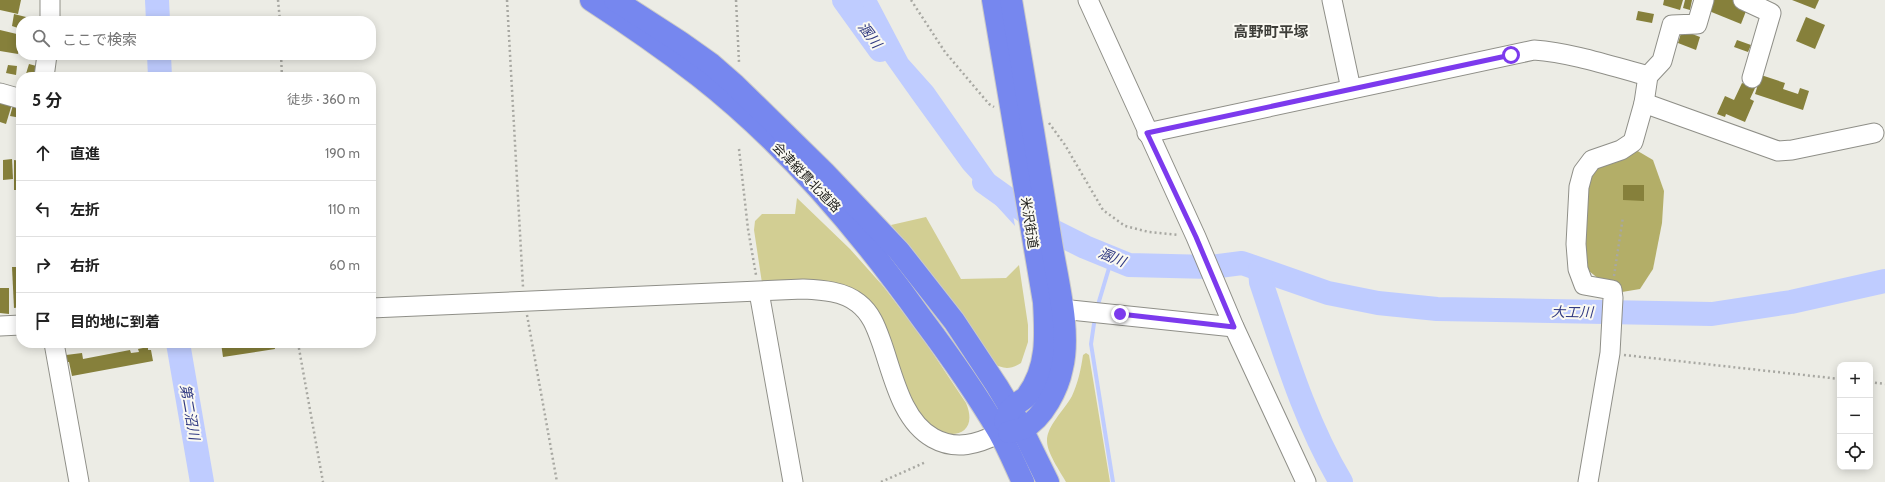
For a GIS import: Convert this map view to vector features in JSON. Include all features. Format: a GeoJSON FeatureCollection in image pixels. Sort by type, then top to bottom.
{"type":"FeatureCollection","features":[{"type":"Feature","properties":{"kind":"highway","name":"会津縦貫北道路"},"geometry":{"type":"LineString","coordinates":[[591,0],[628,24],[700,76],[748,118],[834,204],[883,264],[944,347],[1000,433]]}},
{"type":"Feature","properties":{"kind":"highway","name":"会津縦貫北道路"},"geometry":{"type":"LineString","coordinates":[[615,0],[680,42],[710,64],[761,109],[882,232],[916,271],[954,321],[997,386],[1022,429]]}},
{"type":"Feature","properties":{"kind":"highway","name":"米沢街道"},"geometry":{"type":"LineString","coordinates":[[992,0],[1012,115],[1032,180]]}},
{"type":"Feature","properties":{"kind":"highway","name":"米沢街道"},"geometry":{"type":"LineString","coordinates":[[1011,0],[1032,180],[1055,305],[1065,331],[1062,368],[1054,389],[1045,406],[1038,415],[1022,429]]}},
{"type":"Feature","properties":{"kind":"highway","name":"米沢街道"},"geometry":{"type":"LineString","coordinates":[[1000,433],[1011,409],[1026,397],[1039,376],[1046,338],[1055,305]]}},
{"type":"Feature","properties":{"kind":"highway"},"geometry":{"type":"LineString","coordinates":[[1023,482],[1000,433],[1022,429],[1048,482]]}},
{"type":"Feature","properties":{"kind":"street"},"geometry":{"type":"LineString","coordinates":[[50,0],[50,16]]}},
{"type":"Feature","properties":{"kind":"street"},"geometry":{"type":"LineString","coordinates":[[1088,0],[1147,133],[1195,235],[1234,327],[1306,482]]}},
{"type":"Feature","properties":{"kind":"street"},"geometry":{"type":"LineString","coordinates":[[1332,0],[1351,89]]}},
{"type":"Feature","properties":{"kind":"street"},"geometry":{"type":"LineString","coordinates":[[1588,482],[1611,346],[1613,294],[1584,285],[1578,269],[1576,244],[1579,187],[1583,172],[1592,160],[1621,150],[1633,142],[1644,103],[1648,76],[1662,61],[1672,25],[1697,24],[1704,0]]}},
{"type":"Feature","properties":{"kind":"street"},"geometry":{"type":"LineString","coordinates":[[1743,0],[1771,13],[1752,78]]}},
{"type":"Feature","properties":{"kind":"street"},"geometry":{"type":"LineString","coordinates":[[1147,133],[1534,50],[1548,51],[1588,60],[1648,76]]}},
{"type":"Feature","properties":{"kind":"street"},"geometry":{"type":"LineString","coordinates":[[45,72],[46,60]]}},
{"type":"Feature","properties":{"kind":"street"},"geometry":{"type":"LineString","coordinates":[[0,93],[16,98]]}},
{"type":"Feature","properties":{"kind":"street"},"geometry":{"type":"LineString","coordinates":[[1644,103],[1778,151],[1792,150],[1874,133]]}},
{"type":"Feature","properties":{"kind":"street"},"geometry":{"type":"LineString","coordinates":[[376,308],[803,289],[822,290],[843,294],[858,302],[870,314],[877,328],[906,411],[922,430],[944,443],[964,446],[975,444],[1000,433]]}},
{"type":"Feature","properties":{"kind":"street"},"geometry":{"type":"LineString","coordinates":[[759,292],[793,482]]}},
{"type":"Feature","properties":{"kind":"street"},"geometry":{"type":"LineString","coordinates":[[1055,305],[1234,327]]}},
{"type":"Feature","properties":{"kind":"street"},"geometry":{"type":"LineString","coordinates":[[0,326],[16,325]]}},
{"type":"Feature","properties":{"kind":"street"},"geometry":{"type":"LineString","coordinates":[[55,348],[79,482]]}},
{"type":"Feature","properties":{"kind":"path"},"geometry":{"type":"LineString","coordinates":[[278,0],[280,16]]}},
{"type":"Feature","properties":{"kind":"path"},"geometry":{"type":"LineString","coordinates":[[507,0],[524,301],[558,482]]}},
{"type":"Feature","properties":{"kind":"path"},"geometry":{"type":"LineString","coordinates":[[736,0],[739,62]]}},
{"type":"Feature","properties":{"kind":"path"},"geometry":{"type":"LineString","coordinates":[[911,0],[945,52],[989,104],[1012,115]]}},
{"type":"Feature","properties":{"kind":"path"},"geometry":{"type":"LineString","coordinates":[[281,60],[282,72]]}},
{"type":"Feature","properties":{"kind":"path"},"geometry":{"type":"LineString","coordinates":[[1045,119],[1055,128],[1103,210],[1125,226],[1180,235],[1195,235]]}},
{"type":"Feature","properties":{"kind":"path"},"geometry":{"type":"LineString","coordinates":[[740,149],[748,229],[759,292]]}},
{"type":"Feature","properties":{"kind":"path"},"geometry":{"type":"LineString","coordinates":[[1613,294],[1623,217]]}},
{"type":"Feature","properties":{"kind":"path"},"geometry":{"type":"LineString","coordinates":[[1611,346],[1837,379]]}},
{"type":"Feature","properties":{"kind":"path"},"geometry":{"type":"LineString","coordinates":[[299,348],[323,482]]}},
{"type":"Feature","properties":{"kind":"path"},"geometry":{"type":"LineString","coordinates":[[1873,382],[1885,384]]}},
{"type":"Feature","properties":{"kind":"path"},"geometry":{"type":"LineString","coordinates":[[880,482],[926,462]]}},
{"type":"Feature","properties":{"kind":"shaded area"},"geometry":{"type":"Polygon","coordinates":[[[1636,150],[1653,160],[1664,191],[1662,223],[1653,269],[1640,289],[1616,293],[1589,271],[1572,236],[1583,176],[1606,153],[1636,150]]]}},
{"type":"Feature","properties":{"kind":"shaded area"},"geometry":{"type":"Polygon","coordinates":[[[797,198],[850,249],[883,286],[922,337],[966,403],[969,414],[969,423],[960,433],[952,434],[935,430],[919,415],[913,404],[882,327],[873,310],[762,283],[754,230],[755,221],[762,214],[795,214],[797,198]]]}},
{"type":"Feature","properties":{"kind":"shaded area"},"geometry":{"type":"Polygon","coordinates":[[[926,217],[961,279],[1006,278],[1019,265],[1028,325],[1028,342],[1021,363],[1010,368],[1006,368],[999,367],[991,363],[934,278],[891,225],[926,217]]]}},
{"type":"Feature","properties":{"kind":"shaded area"},"geometry":{"type":"Polygon","coordinates":[[[1086,353],[1089,355],[1110,482],[1066,482],[1051,456],[1047,441],[1050,429],[1056,418],[1072,396],[1079,376],[1083,355],[1086,353]]]}},
{"type":"Feature","properties":{"kind":"water"},"geometry":{"type":"Polygon","coordinates":[[[849,0],[877,0],[908,59],[933,87],[996,177],[1009,192],[1015,226],[963,169],[869,38],[849,0]]]}},
{"type":"Feature","properties":{"kind":"building"},"geometry":{"type":"Polygon","coordinates":[[[0,0],[21,0],[18,14],[0,10],[0,0]]]}},
{"type":"Feature","properties":{"kind":"building"},"geometry":{"type":"Polygon","coordinates":[[[1664,0],[1683,0],[1680,10],[1663,5],[1664,0]]]}},
{"type":"Feature","properties":{"kind":"building"},"geometry":{"type":"Polygon","coordinates":[[[1685,0],[1692,0],[1690,10],[1683,8],[1685,0]]]}},
{"type":"Feature","properties":{"kind":"building"},"geometry":{"type":"Polygon","coordinates":[[[1713,0],[1734,0],[1748,6],[1741,24],[1709,11],[1713,0]]]}},
{"type":"Feature","properties":{"kind":"building"},"geometry":{"type":"Polygon","coordinates":[[[1792,0],[1819,0],[1815,9],[1792,0]]]}},
{"type":"Feature","properties":{"kind":"building"},"geometry":{"type":"Polygon","coordinates":[[[1638,11],[1654,14],[1652,23],[1636,20],[1638,11]]]}},
{"type":"Feature","properties":{"kind":"building"},"geometry":{"type":"Polygon","coordinates":[[[14,14],[22,16],[16,16],[16,27],[12,26],[14,14]]]}},
{"type":"Feature","properties":{"kind":"building"},"geometry":{"type":"Polygon","coordinates":[[[1806,17],[1825,25],[1815,49],[1796,41],[1806,17]]]}},
{"type":"Feature","properties":{"kind":"building"},"geometry":{"type":"Polygon","coordinates":[[[0,30],[16,34],[16,54],[0,51],[0,30]]]}},
{"type":"Feature","properties":{"kind":"building"},"geometry":{"type":"Polygon","coordinates":[[[1682,30],[1700,37],[1696,50],[1678,43],[1682,30]]]}},
{"type":"Feature","properties":{"kind":"building"},"geometry":{"type":"Polygon","coordinates":[[[1737,40],[1751,45],[1748,52],[1734,47],[1737,40]]]}},
{"type":"Feature","properties":{"kind":"building"},"geometry":{"type":"Polygon","coordinates":[[[29,64],[40,67],[38,72],[27,72],[29,64]]]}},
{"type":"Feature","properties":{"kind":"building"},"geometry":{"type":"Polygon","coordinates":[[[8,65],[17,66],[16,75],[6,73],[8,65]]]}},
{"type":"Feature","properties":{"kind":"building"},"geometry":{"type":"Polygon","coordinates":[[[1761,75],[1785,83],[1783,89],[1798,94],[1800,88],[1809,91],[1803,110],[1755,94],[1761,75]]]}},
{"type":"Feature","properties":{"kind":"building"},"geometry":{"type":"Polygon","coordinates":[[[1742,83],[1755,88],[1750,99],[1754,101],[1745,122],[1726,114],[1725,117],[1717,114],[1725,96],[1734,100],[1742,83]]]}},
{"type":"Feature","properties":{"kind":"building"},"geometry":{"type":"Polygon","coordinates":[[[0,100],[12,104],[6,124],[0,122],[0,100]]]}},
{"type":"Feature","properties":{"kind":"building"},"geometry":{"type":"Polygon","coordinates":[[[13,105],[16,106],[16,117],[10,116],[13,105]]]}},
{"type":"Feature","properties":{"kind":"building"},"geometry":{"type":"Polygon","coordinates":[[[12,159],[13,179],[3,180],[3,160],[12,159]]]}},
{"type":"Feature","properties":{"kind":"building"},"geometry":{"type":"Polygon","coordinates":[[[14,160],[16,160],[16,190],[14,190],[14,160]]]}},
{"type":"Feature","properties":{"kind":"building"},"geometry":{"type":"Polygon","coordinates":[[[1623,185],[1644,185],[1644,201],[1623,200],[1623,185]]]}},
{"type":"Feature","properties":{"kind":"building"},"geometry":{"type":"Polygon","coordinates":[[[12,267],[16,267],[16,308],[14,308],[12,267]]]}},
{"type":"Feature","properties":{"kind":"building"},"geometry":{"type":"Polygon","coordinates":[[[0,288],[9,288],[9,314],[0,313],[0,288]]]}},
{"type":"Feature","properties":{"kind":"building"},"geometry":{"type":"Polygon","coordinates":[[[148,348],[148,350],[151,350],[153,361],[72,376],[66,355],[82,353],[83,359],[130,350],[131,353],[139,352],[138,349],[148,348]]]}},
{"type":"Feature","properties":{"kind":"building"},"geometry":{"type":"Polygon","coordinates":[[[222,348],[275,349],[223,357],[222,348]]]}},
{"type":"Feature","properties":{"kind":"waterway","name":"第二沼川"},"geometry":{"type":"LineString","coordinates":[[157,0],[158,16]]}},
{"type":"Feature","properties":{"kind":"waterway","name":"溷川"},"geometry":{"type":"LineString","coordinates":[[844,0],[880,50]]}},
{"type":"Feature","properties":{"kind":"waterway","name":"第二沼川"},"geometry":{"type":"LineString","coordinates":[[159,60],[160,72]]}},
{"type":"Feature","properties":{"kind":"waterway","name":"大工川"},"geometry":{"type":"LineString","coordinates":[[984,182],[1051,230],[1085,247],[1129,265],[1211,267],[1242,263],[1328,293],[1378,303],[1437,309],[1712,314],[1791,302],[1885,281]]}},
{"type":"Feature","properties":{"kind":"waterway"},"geometry":{"type":"LineString","coordinates":[[1097,308],[1112,258]]}},
{"type":"Feature","properties":{"kind":"waterway","name":"溷川"},"geometry":{"type":"LineString","coordinates":[[1260,270],[1261,282],[1305,409],[1341,482]]}},
{"type":"Feature","properties":{"kind":"waterway"},"geometry":{"type":"LineString","coordinates":[[1095,317],[1091,344],[1113,482]]}},
{"type":"Feature","properties":{"kind":"waterway","name":"第二沼川"},"geometry":{"type":"LineString","coordinates":[[179,348],[202,482]]}},
{"type":"Feature","properties":{"kind":"district","name":"高野町平塚"},"geometry":{"type":"Point","coordinates":[1271,32]}},
{"type":"Feature","properties":{"kind":"route"},"geometry":{"type":"LineString","coordinates":[[1120,314],[1234,327],[1196,237],[1147,133],[1511,55]]}}]}
